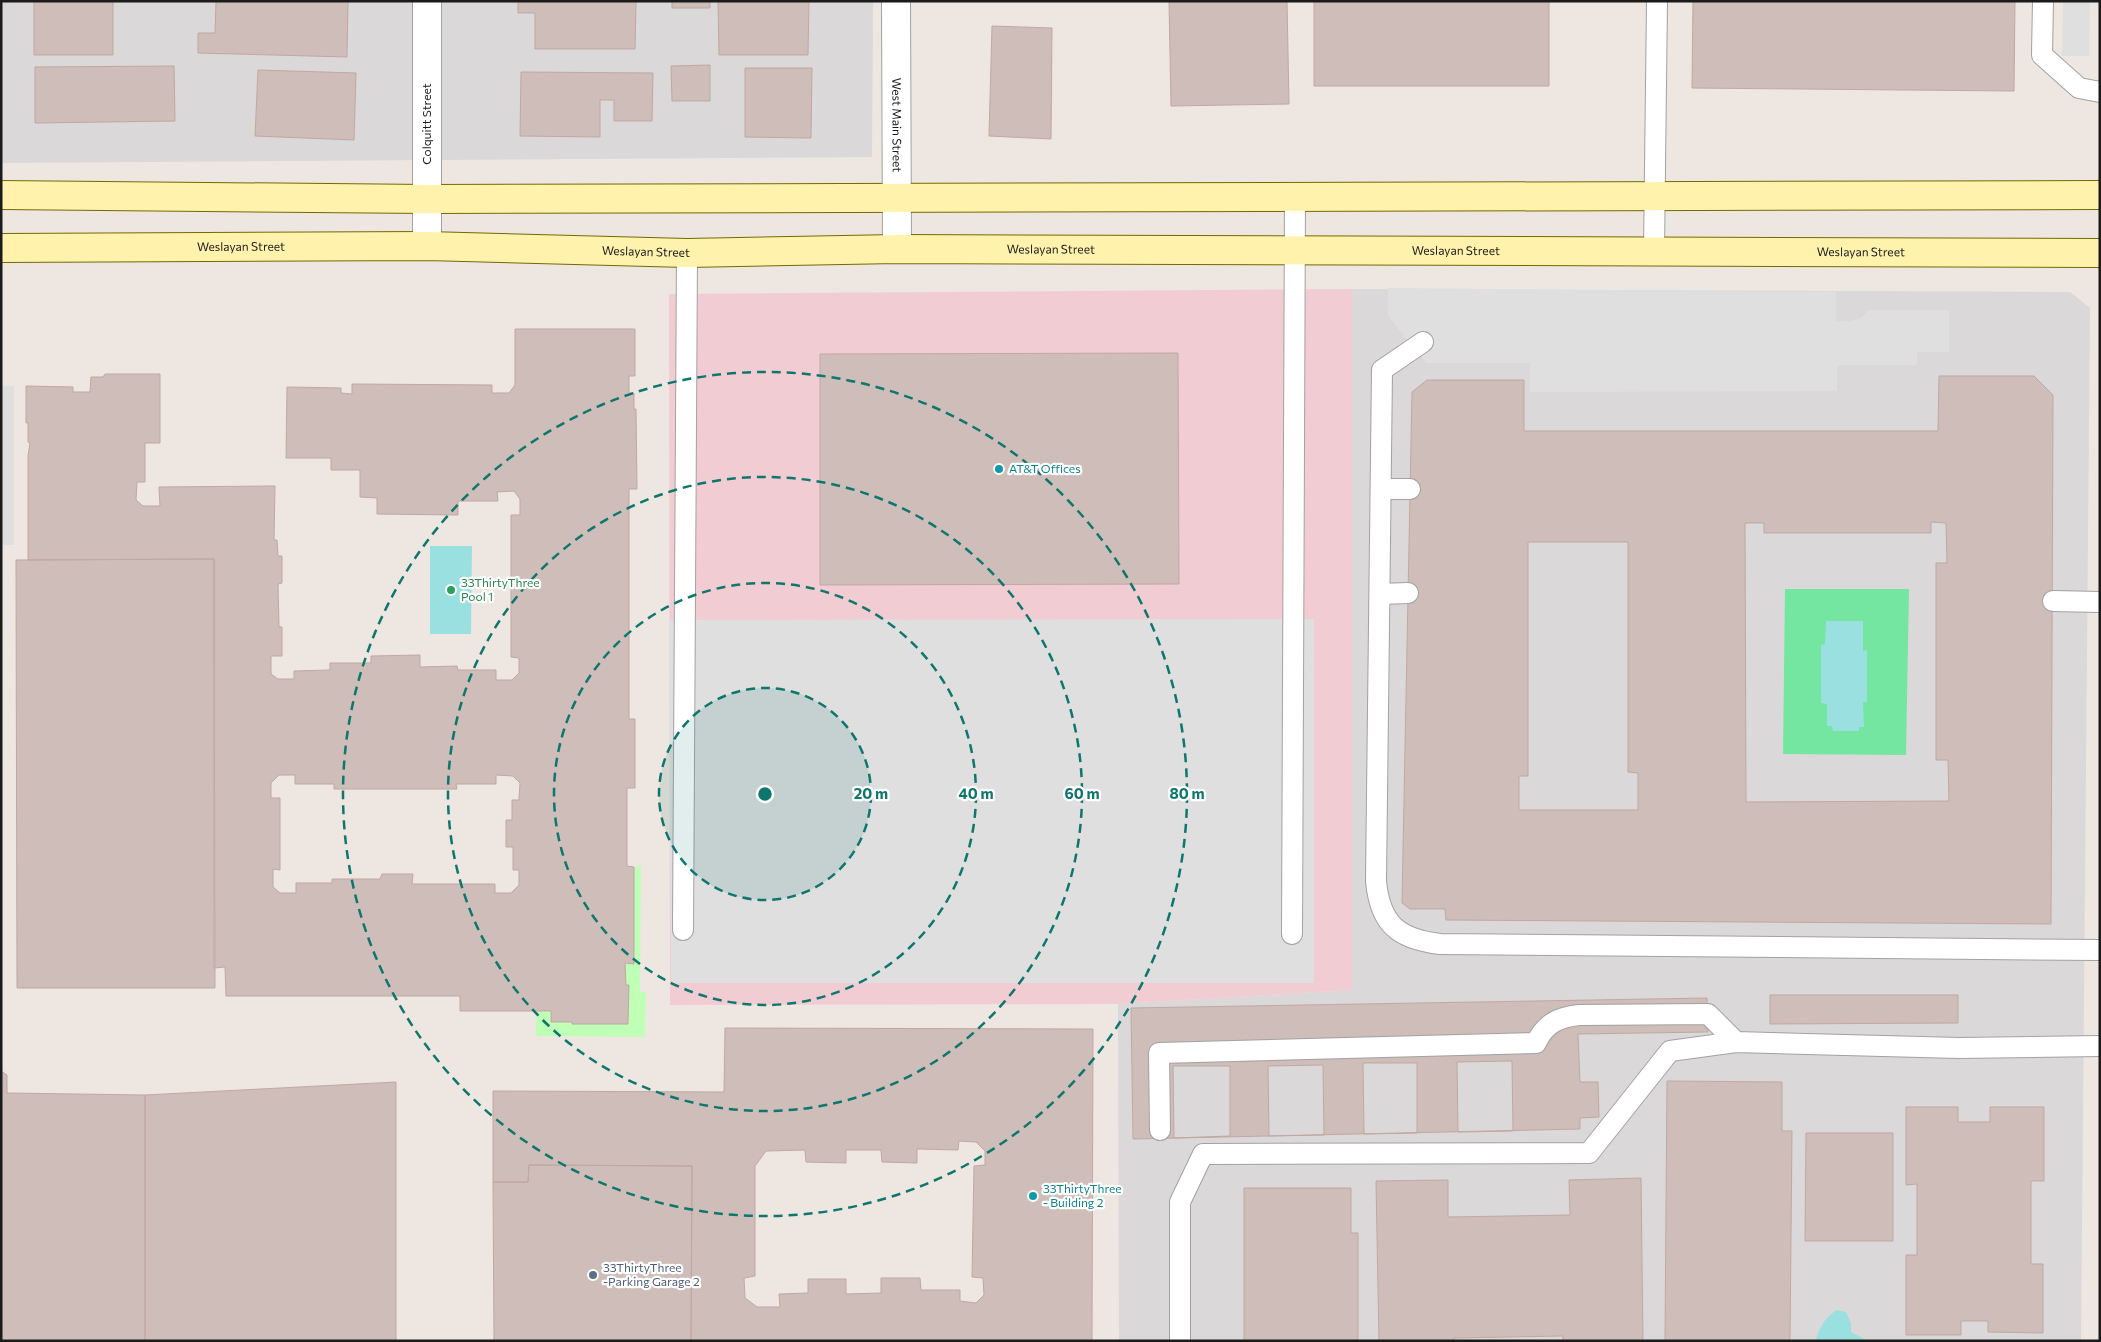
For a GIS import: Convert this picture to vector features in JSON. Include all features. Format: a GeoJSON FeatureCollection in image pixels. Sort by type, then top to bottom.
{"type":"FeatureCollection","features":[{"type":"Feature","properties":{"kind":"main road"},"geometry":{"type":"LineString","coordinates":[[1,195],[427,199],[2100,195]]}},
{"type":"Feature","properties":{"kind":"main road","name":"Weslayan Street"},"geometry":{"type":"LineString","coordinates":[[1,248],[426,246],[687,253],[897,249],[2100,253]]}},
{"type":"Feature","properties":{"kind":"street","name":"Colquitt Street"},"geometry":{"type":"LineString","coordinates":[[426,246],[427,1]]}},
{"type":"Feature","properties":{"kind":"street","name":"West Main Street"},"geometry":{"type":"LineString","coordinates":[[896,1],[897,249]]}},
{"type":"Feature","properties":{"kind":"lane"},"geometry":{"type":"LineString","coordinates":[[1654,251],[1657,1]]}},
{"type":"Feature","properties":{"kind":"lane"},"geometry":{"type":"LineString","coordinates":[[2042,1],[2042,55],[2079,88],[2100,92]]}},
{"type":"Feature","properties":{"kind":"lane"},"geometry":{"type":"LineString","coordinates":[[1292,934],[1295,198]]}},
{"type":"Feature","properties":{"kind":"lane"},"geometry":{"type":"LineString","coordinates":[[683,930],[687,253]]}},
{"type":"Feature","properties":{"kind":"lane"},"geometry":{"type":"LineString","coordinates":[[1423,342],[1382,370],[1376,881],[1378,896],[1384,914],[1395,929],[1419,942],[1440,944],[2100,950]]}},
{"type":"Feature","properties":{"kind":"lane"},"geometry":{"type":"LineString","coordinates":[[1381,489],[1410,489]]}},
{"type":"Feature","properties":{"kind":"lane"},"geometry":{"type":"LineString","coordinates":[[1380,594],[1408,593]]}},
{"type":"Feature","properties":{"kind":"lane"},"geometry":{"type":"LineString","coordinates":[[2052,601],[2100,602]]}},
{"type":"Feature","properties":{"kind":"lane"},"geometry":{"type":"LineString","coordinates":[[1160,1130],[1160,1053],[1536,1043],[1541,1032],[1551,1022],[1579,1015],[1708,1014],[1736,1042]]}},
{"type":"Feature","properties":{"kind":"lane"},"geometry":{"type":"LineString","coordinates":[[1180,1341],[1180,1202],[1203,1154],[1589,1153],[1670,1051],[1736,1042],[1959,1048],[2100,1046]]}},
{"type":"Feature","properties":{"kind":"shaded area"},"geometry":{"type":"Polygon","coordinates":[[[1,1],[873,1],[872,157],[1,163],[1,1]]]}},
{"type":"Feature","properties":{"kind":"shaded area"},"geometry":{"type":"Polygon","coordinates":[[[2063,1],[2090,1],[2089,56],[2062,56],[2063,1]]]}},
{"type":"Feature","properties":{"kind":"shaded area"},"geometry":{"type":"Polygon","coordinates":[[[1388,288],[1836,292],[1836,321],[1851,321],[1861,318],[1869,310],[1949,310],[1949,352],[1917,352],[1917,365],[1840,365],[1837,368],[1837,391],[1530,392],[1530,363],[1426,363],[1388,316],[1388,288]]]}},
{"type":"Feature","properties":{"kind":"shaded area"},"geometry":{"type":"Polygon","coordinates":[[[1352,289],[2070,292],[2090,308],[2081,1341],[1119,1341],[1118,1004],[1352,990],[1352,289]]]}},
{"type":"Feature","properties":{"kind":"shaded area"},"geometry":{"type":"Polygon","coordinates":[[[1352,289],[1352,990],[1118,1004],[670,1005],[669,294],[1352,289]]]}},
{"type":"Feature","properties":{"kind":"shaded area"},"geometry":{"type":"Polygon","coordinates":[[[1,386],[14,386],[14,545],[1,545],[1,386]]]}},
{"type":"Feature","properties":{"kind":"shaded area"},"geometry":{"type":"Polygon","coordinates":[[[1314,619],[1314,983],[671,983],[669,620],[1314,619]]]}},
{"type":"Feature","properties":{"kind":"green space"},"geometry":{"type":"Polygon","coordinates":[[[1785,589],[1909,589],[1906,755],[1783,754],[1785,589]]]}},
{"type":"Feature","properties":{"kind":"green space"},"geometry":{"type":"Polygon","coordinates":[[[641,866],[640,992],[646,992],[645,1037],[536,1036],[536,1011],[551,1011],[573,1024],[628,1024],[628,986],[626,985],[625,963],[634,963],[634,867],[641,866]]]}},
{"type":"Feature","properties":{"kind":"water","name":"33ThirtyThree Pool 1"},"geometry":{"type":"Polygon","coordinates":[[[430,546],[472,546],[471,634],[430,634],[430,546]]]}},
{"type":"Feature","properties":{"kind":"water"},"geometry":{"type":"Polygon","coordinates":[[[1826,621],[1863,621],[1863,651],[1867,650],[1867,702],[1863,702],[1864,727],[1859,727],[1859,731],[1833,731],[1832,726],[1827,726],[1827,704],[1821,703],[1821,645],[1825,644],[1826,621]]]}},
{"type":"Feature","properties":{"kind":"water"},"geometry":{"type":"Polygon","coordinates":[[[1837,1310],[1846,1312],[1851,1323],[1851,1332],[1868,1341],[1816,1341],[1823,1323],[1837,1310]]]}},
{"type":"Feature","properties":{"kind":"building"},"geometry":{"type":"Polygon","coordinates":[[[34,1],[113,1],[113,55],[34,55],[34,1]]]}},
{"type":"Feature","properties":{"kind":"building"},"geometry":{"type":"Polygon","coordinates":[[[216,1],[348,1],[347,57],[198,53],[198,33],[215,33],[216,1]]]}},
{"type":"Feature","properties":{"kind":"building"},"geometry":{"type":"Polygon","coordinates":[[[518,1],[636,1],[635,49],[535,49],[535,13],[518,13],[518,1]]]}},
{"type":"Feature","properties":{"kind":"building"},"geometry":{"type":"Polygon","coordinates":[[[672,1],[710,1],[710,8],[672,8],[672,1]]]}},
{"type":"Feature","properties":{"kind":"building"},"geometry":{"type":"Polygon","coordinates":[[[718,1],[809,1],[808,55],[719,55],[718,1]]]}},
{"type":"Feature","properties":{"kind":"building"},"geometry":{"type":"Polygon","coordinates":[[[1169,1],[1287,1],[1289,104],[1171,106],[1169,1]]]}},
{"type":"Feature","properties":{"kind":"building"},"geometry":{"type":"Polygon","coordinates":[[[1314,1],[1549,1],[1549,86],[1314,86],[1314,1]]]}},
{"type":"Feature","properties":{"kind":"building"},"geometry":{"type":"Polygon","coordinates":[[[1693,1],[2015,1],[2014,91],[1692,88],[1693,1]]]}},
{"type":"Feature","properties":{"kind":"building"},"geometry":{"type":"Polygon","coordinates":[[[992,26],[1052,28],[1051,139],[989,136],[992,26]]]}},
{"type":"Feature","properties":{"kind":"building"},"geometry":{"type":"Polygon","coordinates":[[[710,65],[710,101],[672,101],[671,66],[710,65]]]}},
{"type":"Feature","properties":{"kind":"building"},"geometry":{"type":"Polygon","coordinates":[[[174,66],[175,121],[35,123],[35,67],[174,66]]]}},
{"type":"Feature","properties":{"kind":"building"},"geometry":{"type":"Polygon","coordinates":[[[745,68],[812,68],[811,138],[745,137],[745,68]]]}},
{"type":"Feature","properties":{"kind":"building"},"geometry":{"type":"Polygon","coordinates":[[[258,70],[356,73],[354,140],[255,136],[258,70]]]}},
{"type":"Feature","properties":{"kind":"building"},"geometry":{"type":"Polygon","coordinates":[[[521,72],[653,73],[652,121],[614,121],[614,100],[600,100],[600,137],[520,136],[521,72]]]}},
{"type":"Feature","properties":{"kind":"building"},"geometry":{"type":"Polygon","coordinates":[[[515,329],[635,329],[635,376],[629,376],[629,393],[634,393],[634,409],[636,409],[637,489],[629,489],[629,719],[635,719],[635,788],[627,788],[627,866],[634,867],[634,964],[625,963],[626,985],[629,985],[628,1024],[551,1022],[551,1011],[460,1011],[460,996],[226,996],[225,967],[214,968],[214,559],[28,560],[28,456],[30,443],[28,442],[28,423],[26,423],[26,386],[73,387],[73,392],[90,392],[91,377],[103,377],[105,374],[160,374],[160,443],[145,443],[145,482],[137,482],[136,500],[143,506],[160,506],[159,487],[275,486],[274,540],[277,540],[278,556],[282,556],[282,583],[278,584],[279,627],[282,627],[282,656],[271,656],[271,674],[278,679],[294,679],[294,671],[330,670],[330,663],[371,663],[371,656],[420,655],[420,667],[457,666],[458,670],[496,670],[496,680],[512,680],[519,673],[519,658],[511,657],[511,515],[520,515],[520,499],[514,491],[497,492],[498,501],[458,501],[458,515],[377,514],[377,498],[360,497],[360,470],[331,470],[331,458],[286,458],[287,387],[341,388],[341,393],[352,394],[352,384],[492,385],[492,393],[509,393],[515,385],[515,329]],[[279,775],[271,783],[271,798],[280,798],[280,870],[273,869],[273,887],[280,893],[296,893],[296,883],[332,883],[332,879],[380,879],[382,874],[413,874],[412,884],[495,884],[495,893],[511,893],[519,885],[519,870],[513,870],[513,847],[506,847],[506,820],[512,820],[512,800],[519,800],[520,783],[513,776],[496,775],[496,784],[456,784],[457,789],[334,789],[334,784],[295,784],[295,775],[279,775]]]}},
{"type":"Feature","properties":{"kind":"building","name":"AT&T Offices"},"geometry":{"type":"Polygon","coordinates":[[[1178,353],[1179,584],[820,585],[820,354],[1178,353]]]}},
{"type":"Feature","properties":{"kind":"building"},"geometry":{"type":"Polygon","coordinates":[[[1939,376],[2034,376],[2053,395],[2051,924],[1446,920],[1445,909],[1410,909],[1402,903],[1412,392],[1427,380],[1524,380],[1524,431],[1938,431],[1939,376]],[[1931,522],[1931,533],[1764,533],[1764,523],[1745,523],[1746,802],[1949,801],[1948,760],[1936,760],[1936,563],[1947,563],[1946,523],[1931,522]],[[1528,542],[1528,776],[1519,776],[1519,810],[1638,810],[1638,773],[1628,772],[1628,542],[1528,542]]]}},
{"type":"Feature","properties":{"kind":"building"},"geometry":{"type":"Polygon","coordinates":[[[214,559],[215,988],[17,988],[16,560],[214,559]]]}},
{"type":"Feature","properties":{"kind":"building"},"geometry":{"type":"Polygon","coordinates":[[[1770,995],[1958,995],[1958,1023],[1770,1024],[1770,995]]]}},
{"type":"Feature","properties":{"kind":"building"},"geometry":{"type":"Polygon","coordinates":[[[1707,998],[1708,1032],[1578,1034],[1580,1082],[1598,1082],[1599,1117],[1580,1118],[1580,1129],[1133,1139],[1131,1008],[1707,998]]]}},
{"type":"Feature","properties":{"kind":"building","name":"33ThirtyThree - Building 2"},"geometry":{"type":"Polygon","coordinates":[[[725,1028],[1093,1029],[1092,1341],[691,1341],[692,1166],[529,1165],[528,1182],[493,1182],[493,1091],[724,1092],[725,1028]],[[959,1141],[958,1150],[917,1149],[917,1163],[882,1162],[881,1150],[846,1150],[846,1163],[806,1162],[805,1150],[766,1151],[755,1166],[755,1276],[744,1278],[745,1298],[757,1307],[780,1307],[779,1294],[808,1293],[808,1279],[846,1279],[846,1294],[881,1293],[881,1278],[920,1278],[921,1290],[960,1290],[960,1301],[976,1303],[984,1295],[983,1278],[972,1277],[974,1166],[985,1165],[985,1151],[976,1142],[959,1141]]]}},
{"type":"Feature","properties":{"kind":"building"},"geometry":{"type":"Polygon","coordinates":[[[1512,1061],[1513,1131],[1458,1132],[1457,1062],[1512,1061]]]}},
{"type":"Feature","properties":{"kind":"building"},"geometry":{"type":"Polygon","coordinates":[[[1363,1063],[1417,1063],[1417,1133],[1364,1134],[1363,1063]]]}},
{"type":"Feature","properties":{"kind":"building"},"geometry":{"type":"Polygon","coordinates":[[[1323,1065],[1324,1135],[1269,1136],[1268,1066],[1323,1065]]]}},
{"type":"Feature","properties":{"kind":"building"},"geometry":{"type":"Polygon","coordinates":[[[1173,1066],[1230,1066],[1230,1136],[1174,1138],[1173,1066]]]}},
{"type":"Feature","properties":{"kind":"building"},"geometry":{"type":"Polygon","coordinates":[[[1,1071],[7,1075],[7,1093],[145,1095],[145,1341],[1,1341],[1,1071]]]}},
{"type":"Feature","properties":{"kind":"building"},"geometry":{"type":"Polygon","coordinates":[[[1667,1081],[1782,1082],[1782,1131],[1792,1131],[1790,1341],[1665,1341],[1667,1081]]]}},
{"type":"Feature","properties":{"kind":"building"},"geometry":{"type":"Polygon","coordinates":[[[396,1082],[396,1341],[145,1341],[145,1095],[396,1082]]]}},
{"type":"Feature","properties":{"kind":"building"},"geometry":{"type":"Polygon","coordinates":[[[1906,1107],[1958,1107],[1958,1122],[1990,1122],[1990,1107],[2044,1107],[2044,1181],[2031,1181],[2031,1264],[2043,1264],[2043,1333],[1988,1332],[1988,1321],[1961,1321],[1961,1335],[1906,1335],[1906,1255],[1917,1255],[1917,1184],[1906,1185],[1906,1107]]]}},
{"type":"Feature","properties":{"kind":"building"},"geometry":{"type":"Polygon","coordinates":[[[1806,1133],[1893,1133],[1893,1241],[1805,1241],[1806,1133]]]}},
{"type":"Feature","properties":{"kind":"building","name":"33ThirtyThree -Parking Garage 2"},"geometry":{"type":"Polygon","coordinates":[[[529,1165],[692,1166],[691,1341],[494,1341],[493,1182],[528,1182],[529,1165]]]}},
{"type":"Feature","properties":{"kind":"building"},"geometry":{"type":"Polygon","coordinates":[[[1641,1178],[1643,1341],[1563,1341],[1563,1336],[1454,1338],[1454,1341],[1379,1341],[1376,1181],[1448,1180],[1448,1217],[1570,1215],[1569,1180],[1641,1178]]]}},
{"type":"Feature","properties":{"kind":"building"},"geometry":{"type":"Polygon","coordinates":[[[1244,1188],[1351,1188],[1351,1233],[1358,1233],[1358,1341],[1244,1341],[1244,1188]]]}},
{"type":"Feature","properties":{"kind":"place","name":"AT&T Offices"},"geometry":{"type":"Point","coordinates":[999,469]}},
{"type":"Feature","properties":{"kind":"place","name":"33ThirtyThree Pool 1"},"geometry":{"type":"Point","coordinates":[451,590]}},
{"type":"Feature","properties":{"kind":"place","name":"33ThirtyThree - Building 2"},"geometry":{"type":"Point","coordinates":[1033,1196]}},
{"type":"Feature","properties":{"kind":"place","name":"33ThirtyThree -Parking Garage 2"},"geometry":{"type":"Point","coordinates":[593,1275]}}]}
